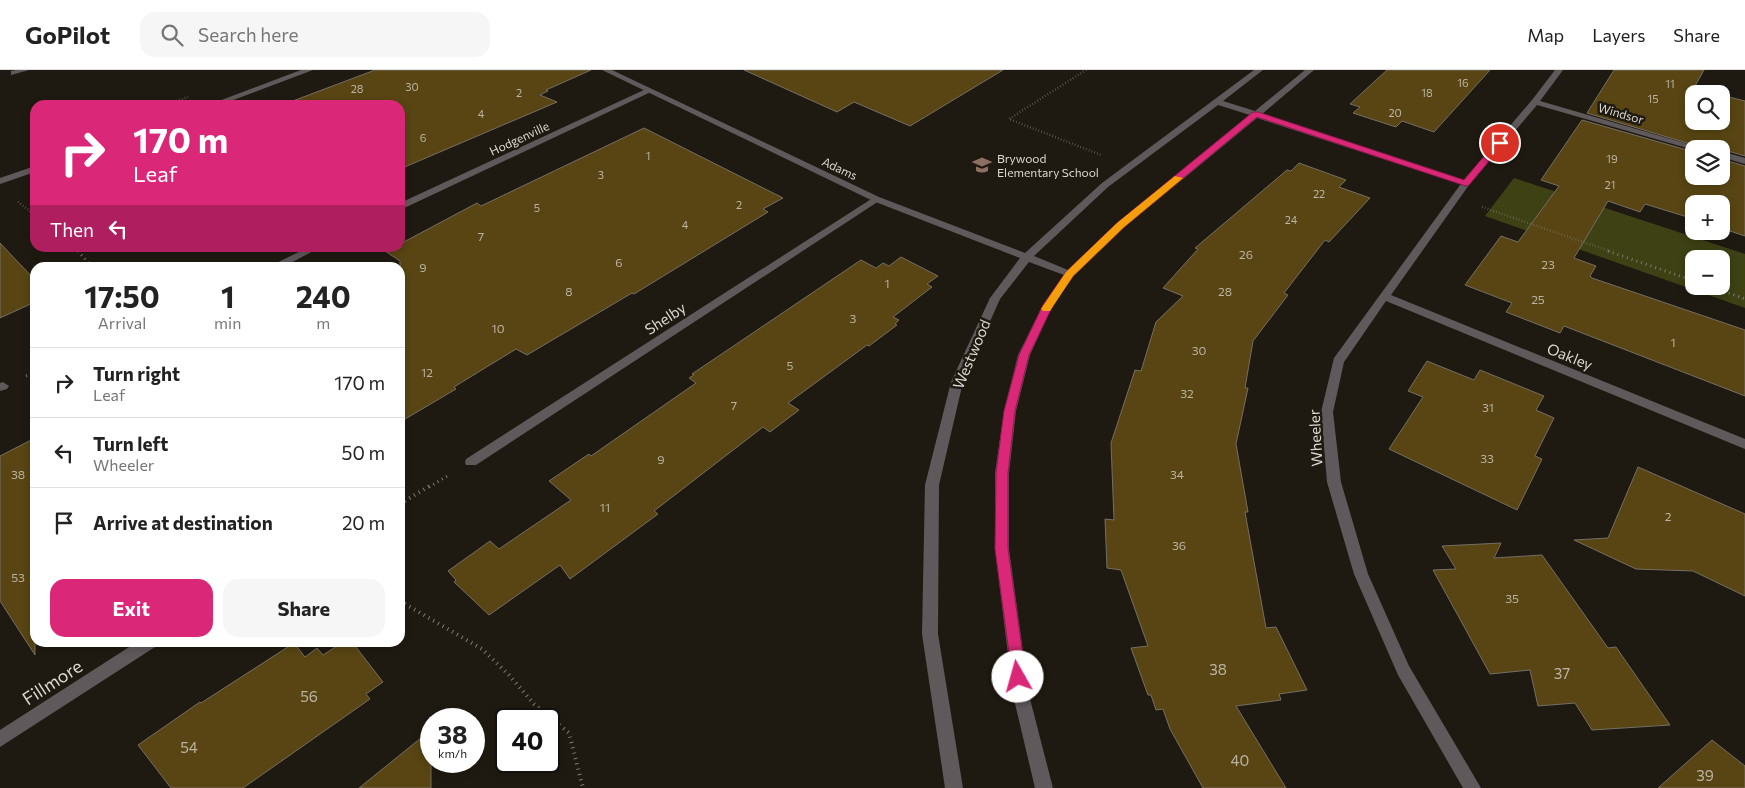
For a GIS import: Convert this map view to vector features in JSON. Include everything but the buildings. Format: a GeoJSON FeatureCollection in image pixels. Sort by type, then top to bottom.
{"type":"FeatureCollection","features":[{"type":"Feature","properties":{"kind":"street"},"geometry":{"type":"LineString","coordinates":[[14,73],[25,70]]}},
{"type":"Feature","properties":{"kind":"street"},"geometry":{"type":"LineString","coordinates":[[226,100],[309,70]]}},
{"type":"Feature","properties":{"kind":"street","name":"Adams"},"geometry":{"type":"LineString","coordinates":[[606,70],[876,199],[1070,274]]}},
{"type":"Feature","properties":{"kind":"street","name":"Westwood"},"geometry":{"type":"LineString","coordinates":[[954,788],[930,634],[932,486],[957,382],[996,298],[1027,257],[1105,185],[1259,70]]}},
{"type":"Feature","properties":{"kind":"street"},"geometry":{"type":"LineString","coordinates":[[1044,788],[1021,695],[1002,549],[1002,473],[1010,411],[1024,355],[1048,305],[1070,274],[1121,225],[1310,70]]}},
{"type":"Feature","properties":{"kind":"street","name":"Wheeler"},"geometry":{"type":"LineString","coordinates":[[1472,788],[1403,670],[1361,574],[1334,482],[1327,412],[1338,361],[1466,183],[1535,102],[1559,70]]}},
{"type":"Feature","properties":{"kind":"street","name":"Hodgenville"},"geometry":{"type":"LineString","coordinates":[[405,205],[649,91]]}},
{"type":"Feature","properties":{"kind":"street"},"geometry":{"type":"LineString","coordinates":[[1218,102],[1466,183]]}},
{"type":"Feature","properties":{"kind":"street","name":"Windsor"},"geometry":{"type":"LineString","coordinates":[[1535,102],[1685,144]]}},
{"type":"Feature","properties":{"kind":"street"},"geometry":{"type":"LineString","coordinates":[[1730,157],[1745,161]]}},
{"type":"Feature","properties":{"kind":"street"},"geometry":{"type":"LineString","coordinates":[[0,181],[30,170]]}},
{"type":"Feature","properties":{"kind":"street","name":"Shelby"},"geometry":{"type":"LineString","coordinates":[[470,462],[876,199]]}},
{"type":"Feature","properties":{"kind":"street"},"geometry":{"type":"LineString","coordinates":[[284,262],[305,252]]}},
{"type":"Feature","properties":{"kind":"street","name":"Oakley"},"geometry":{"type":"LineString","coordinates":[[1383,296],[1745,444]]}},
{"type":"Feature","properties":{"kind":"street","name":"Fillmore"},"geometry":{"type":"LineString","coordinates":[[0,739],[142,647]]}},
{"type":"Feature","properties":{"kind":"path"},"geometry":{"type":"LineString","coordinates":[[1086,70],[1008,119],[1104,156]]}},
{"type":"Feature","properties":{"kind":"path"},"geometry":{"type":"LineString","coordinates":[[1455,198],[1685,278]]}},
{"type":"Feature","properties":{"kind":"path"},"geometry":{"type":"LineString","coordinates":[[79,252],[88,262]]}},
{"type":"Feature","properties":{"kind":"path"},"geometry":{"type":"LineString","coordinates":[[1730,293],[1745,298]]}},
{"type":"Feature","properties":{"kind":"path"},"geometry":{"type":"LineString","coordinates":[[405,501],[470,462]]}},
{"type":"Feature","properties":{"kind":"path"},"geometry":{"type":"LineString","coordinates":[[405,605],[482,649],[509,675],[534,704],[569,733],[583,788]]}},
{"type":"Feature","properties":{"kind":"green space"},"geometry":{"type":"Polygon","coordinates":[[[1514,178],[1685,234],[1685,240],[1702,240],[1745,254],[1745,308],[1708,295],[1730,295],[1730,250],[1685,250],[1685,287],[1485,216],[1514,178]]]}},
{"type":"Feature","properties":{"kind":"slow traffic"},"geometry":{"type":"LineString","coordinates":[[1046,309],[1070,274],[1121,225],[1178,178]]}},
{"type":"Feature","properties":{"kind":"place","name":"Brywood Elementary School"},"geometry":{"type":"Point","coordinates":[982,165]}},
{"type":"Feature","properties":{"kind":"route"},"geometry":{"type":"LineString","coordinates":[[1018,677],[1002,549],[1002,473],[1004,457],[1010,411],[1024,355],[1048,305],[1070,274],[1121,225],[1256,114],[1466,183],[1500,143]]}}]}
